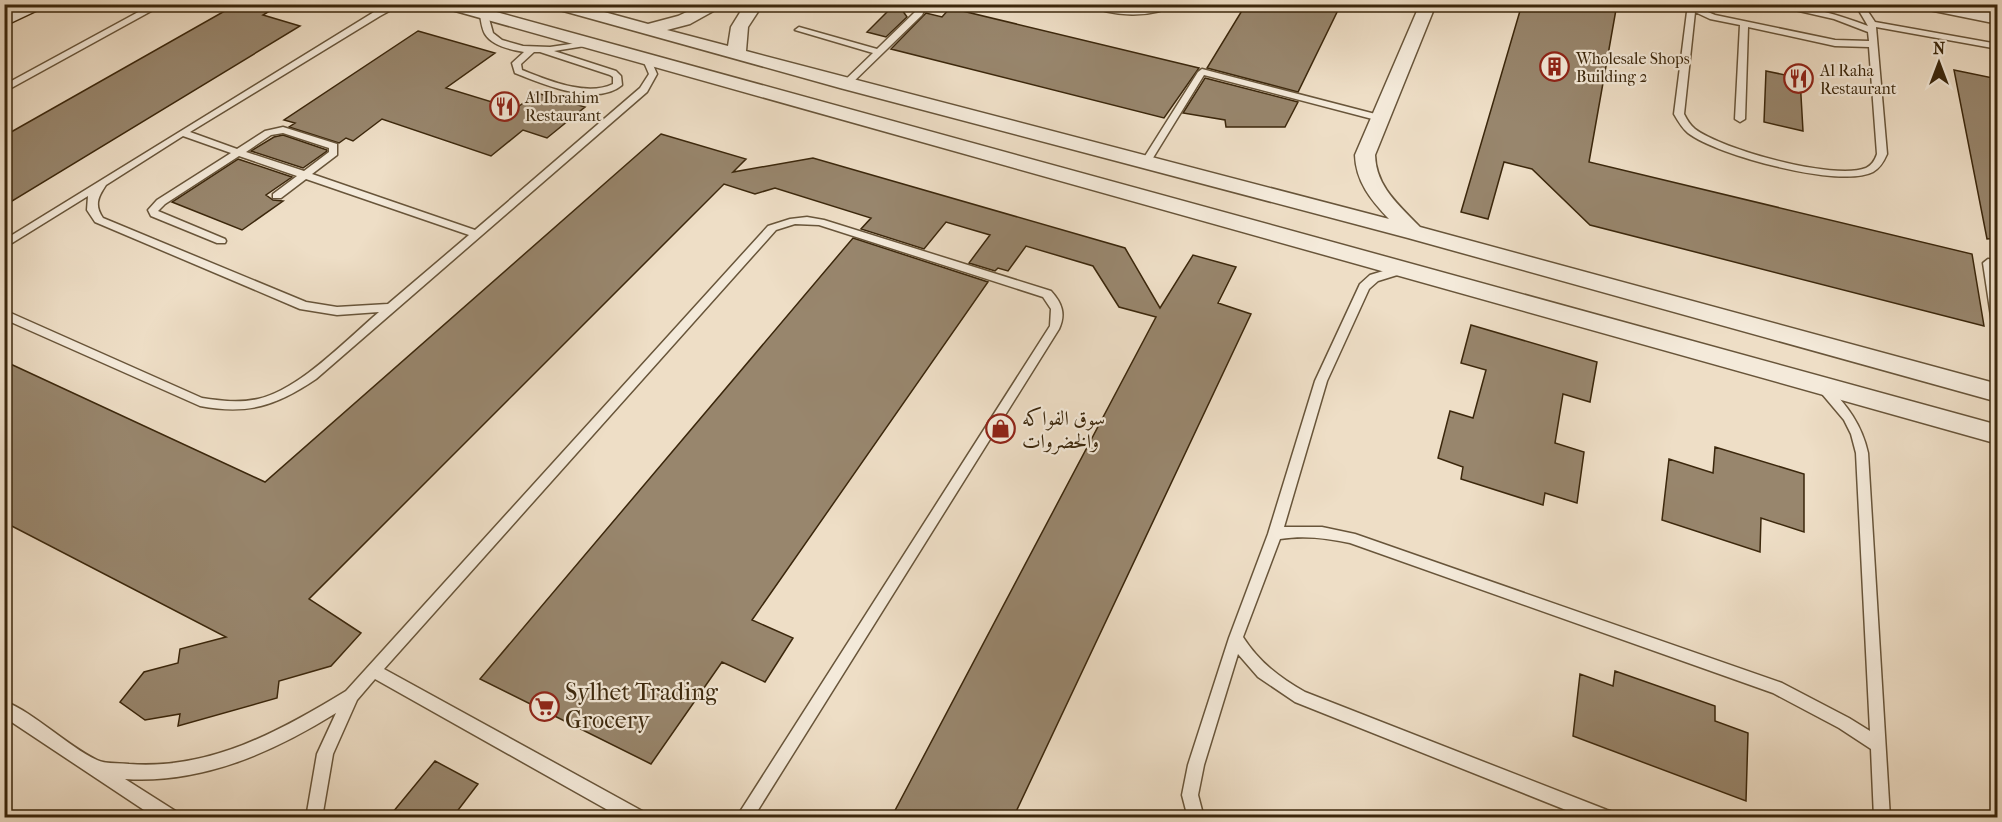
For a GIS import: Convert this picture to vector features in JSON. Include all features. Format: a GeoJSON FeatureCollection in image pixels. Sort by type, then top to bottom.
{"type":"FeatureCollection","features":[{"type":"Feature","properties":{"kind":"main road"},"geometry":{"type":"LineString","coordinates":[[4,19],[32,4]]}},
{"type":"Feature","properties":{"kind":"street"},"geometry":{"type":"LineString","coordinates":[[447,4],[1998,435]]}},
{"type":"Feature","properties":{"kind":"street"},"geometry":{"type":"LineString","coordinates":[[555,4],[598,10],[648,29],[846,84],[1145,164],[1413,232],[1998,393]]}},
{"type":"Feature","properties":{"kind":"street"},"geometry":{"type":"LineString","coordinates":[[648,29],[684,20],[718,4]]}},
{"type":"Feature","properties":{"kind":"street"},"geometry":{"type":"LineString","coordinates":[[737,54],[736,33],[744,16],[755,4]]}},
{"type":"Feature","properties":{"kind":"street"},"geometry":{"type":"LineString","coordinates":[[1413,232],[1370,183],[1364,168],[1365,155],[1428,4]]}},
{"type":"Feature","properties":{"kind":"street"},"geometry":{"type":"LineString","coordinates":[[1924,4],[1998,19]]}},
{"type":"Feature","properties":{"kind":"street"},"geometry":{"type":"LineString","coordinates":[[1255,229],[1290,227],[1306,222],[1310,212],[1307,206]]}},
{"type":"Feature","properties":{"kind":"street"},"geometry":{"type":"LineString","coordinates":[[1615,328],[1613,315],[1627,308],[1696,311]]}},
{"type":"Feature","properties":{"kind":"lane"},"geometry":{"type":"LineString","coordinates":[[4,89],[160,4]]}},
{"type":"Feature","properties":{"kind":"lane"},"geometry":{"type":"LineString","coordinates":[[4,245],[182,133],[377,14],[398,4]]}},
{"type":"Feature","properties":{"kind":"lane"},"geometry":{"type":"LineString","coordinates":[[846,84],[918,13],[921,9],[918,4]]}},
{"type":"Feature","properties":{"kind":"lane"},"geometry":{"type":"LineString","coordinates":[[1090,4],[1128,13],[1146,12],[1172,4]]}},
{"type":"Feature","properties":{"kind":"lane"},"geometry":{"type":"LineString","coordinates":[[1772,4],[1872,27],[1998,48]]}},
{"type":"Feature","properties":{"kind":"lane"},"geometry":{"type":"LineString","coordinates":[[1859,4],[1872,27],[1882,154],[1878,164],[1867,171],[1850,174],[1807,170],[1708,142],[1684,124],[1679,114],[1692,6],[1713,16],[1835,43],[1872,44]]}},
{"type":"Feature","properties":{"kind":"lane"},"geometry":{"type":"LineString","coordinates":[[1957,4],[1971,13]]}},
{"type":"Feature","properties":{"kind":"lane"},"geometry":{"type":"LineString","coordinates":[[484,15],[489,34],[494,39],[531,50],[588,43]]}},
{"type":"Feature","properties":{"kind":"lane"},"geometry":{"type":"LineString","coordinates":[[1740,119],[1744,23]]}},
{"type":"Feature","properties":{"kind":"lane"},"geometry":{"type":"LineString","coordinates":[[799,30],[880,52]]}},
{"type":"Feature","properties":{"kind":"lane"},"geometry":{"type":"LineString","coordinates":[[531,50],[516,63],[518,71],[590,93],[606,92],[618,85],[617,76],[613,74],[542,50]]}},
{"type":"Feature","properties":{"kind":"lane"},"geometry":{"type":"LineString","coordinates":[[4,314],[200,402],[229,408],[264,403],[291,391],[644,90],[653,74],[648,60]]}},
{"type":"Feature","properties":{"kind":"lane"},"geometry":{"type":"LineString","coordinates":[[1145,164],[1202,72],[1380,118]]}},
{"type":"Feature","properties":{"kind":"lane"},"geometry":{"type":"LineString","coordinates":[[220,241],[155,214],[153,210],[161,202],[276,130],[334,146],[334,153],[277,196]]}},
{"type":"Feature","properties":{"kind":"lane"},"geometry":{"type":"LineString","coordinates":[[182,133],[477,234]]}},
{"type":"Feature","properties":{"kind":"lane"},"geometry":{"type":"LineString","coordinates":[[102,183],[93,197],[92,210],[99,220],[304,306],[338,311],[391,308]]}},
{"type":"Feature","properties":{"kind":"lane"},"geometry":{"type":"LineString","coordinates":[[97,769],[157,772],[224,760],[291,734],[351,696],[772,228],[787,221],[804,219],[820,222],[1047,294],[1055,303],[1059,314],[1055,326],[744,818]]}},
{"type":"Feature","properties":{"kind":"lane"},"geometry":{"type":"LineString","coordinates":[[1998,265],[1988,263],[1998,323]]}},
{"type":"Feature","properties":{"kind":"lane"},"geometry":{"type":"LineString","coordinates":[[1196,818],[1190,795],[1196,765],[1236,638],[1275,534],[1322,381],[1358,297],[1374,278],[1403,269]]}},
{"type":"Feature","properties":{"kind":"lane"},"geometry":{"type":"LineString","coordinates":[[1820,385],[1851,418],[1861,444],[1882,818]]}},
{"type":"Feature","properties":{"kind":"lane"},"geometry":{"type":"LineString","coordinates":[[1275,534],[1299,530],[1324,531],[1361,541],[1777,688],[1844,723],[1878,746]]}},
{"type":"Feature","properties":{"kind":"lane"},"geometry":{"type":"LineString","coordinates":[[1236,638],[1247,657],[1271,681],[1300,697],[1606,818]]}},
{"type":"Feature","properties":{"kind":"lane"},"geometry":{"type":"LineString","coordinates":[[374,671],[638,818]]}},
{"type":"Feature","properties":{"kind":"lane"},"geometry":{"type":"LineString","coordinates":[[314,818],[325,754],[351,696]]}},
{"type":"Feature","properties":{"kind":"lane"},"geometry":{"type":"LineString","coordinates":[[4,708],[171,818]]}},
{"type":"Feature","properties":{"kind":"building"},"geometry":{"type":"Polygon","coordinates":[[[237,4],[281,4],[263,15],[300,26],[4,206],[4,136],[237,4]]]}},
{"type":"Feature","properties":{"kind":"building"},"geometry":{"type":"Polygon","coordinates":[[[895,4],[898,4],[907,17],[886,37],[867,32],[895,4]]]}},
{"type":"Feature","properties":{"kind":"building"},"geometry":{"type":"Polygon","coordinates":[[[1246,4],[1341,4],[1298,92],[1207,68],[1246,4]]]}},
{"type":"Feature","properties":{"kind":"building"},"geometry":{"type":"Polygon","coordinates":[[[1522,4],[1617,4],[1589,162],[1972,254],[1984,326],[1590,225],[1532,169],[1504,162],[1488,219],[1461,212],[1522,4]]]}},
{"type":"Feature","properties":{"kind":"building"},"geometry":{"type":"Polygon","coordinates":[[[950,8],[1199,68],[1164,118],[891,49],[926,13],[942,17],[950,8]]]}},
{"type":"Feature","properties":{"kind":"building"},"geometry":{"type":"Polygon","coordinates":[[[418,31],[495,53],[446,88],[515,109],[537,93],[585,107],[547,138],[523,130],[491,156],[382,119],[353,141],[346,138],[339,143],[289,127],[295,123],[284,120],[418,31]]]}},
{"type":"Feature","properties":{"kind":"building"},"geometry":{"type":"Polygon","coordinates":[[[1954,70],[1998,79],[1998,238],[1987,239],[1954,70]]]}},
{"type":"Feature","properties":{"kind":"building"},"geometry":{"type":"Polygon","coordinates":[[[1766,71],[1800,78],[1803,131],[1764,122],[1766,71]]]}},
{"type":"Feature","properties":{"kind":"building"},"geometry":{"type":"Polygon","coordinates":[[[1205,78],[1298,102],[1285,127],[1226,127],[1225,120],[1183,113],[1205,78]]]}},
{"type":"Feature","properties":{"kind":"building"},"geometry":{"type":"Polygon","coordinates":[[[661,134],[746,159],[733,172],[813,158],[1125,248],[1160,308],[1193,255],[1236,267],[1218,303],[1251,314],[1013,818],[891,818],[1156,317],[1119,307],[1093,266],[1026,246],[1008,271],[998,268],[995,271],[969,263],[990,235],[946,222],[924,249],[861,229],[871,218],[775,188],[755,194],[724,184],[309,599],[361,633],[331,666],[279,681],[277,698],[178,726],[180,714],[145,720],[120,702],[144,672],[178,663],[180,649],[226,637],[4,522],[4,361],[265,482],[661,134]]]}},
{"type":"Feature","properties":{"kind":"building"},"geometry":{"type":"Polygon","coordinates":[[[283,135],[327,151],[303,168],[251,151],[274,137],[283,135]]]}},
{"type":"Feature","properties":{"kind":"building"},"geometry":{"type":"Polygon","coordinates":[[[238,159],[292,177],[266,195],[273,200],[283,201],[242,230],[172,202],[238,159]]]}},
{"type":"Feature","properties":{"kind":"building"},"geometry":{"type":"Polygon","coordinates":[[[853,238],[988,282],[752,620],[793,638],[765,682],[722,662],[651,764],[480,679],[853,238]]]}},
{"type":"Feature","properties":{"kind":"building"},"geometry":{"type":"Polygon","coordinates":[[[1471,325],[1597,362],[1590,402],[1563,394],[1555,443],[1584,452],[1577,503],[1545,493],[1543,505],[1461,479],[1463,467],[1438,458],[1450,411],[1473,418],[1486,370],[1461,363],[1471,325]]]}},
{"type":"Feature","properties":{"kind":"building"},"geometry":{"type":"Polygon","coordinates":[[[1715,447],[1804,474],[1804,532],[1761,518],[1760,552],[1662,520],[1669,459],[1713,473],[1715,447]]]}},
{"type":"Feature","properties":{"kind":"building"},"geometry":{"type":"Polygon","coordinates":[[[1615,671],[1715,706],[1715,721],[1748,733],[1746,801],[1573,736],[1580,674],[1613,686],[1615,671]]]}},
{"type":"Feature","properties":{"kind":"building"},"geometry":{"type":"Polygon","coordinates":[[[435,761],[478,784],[452,818],[388,818],[435,761]]]}},
{"type":"Feature","properties":{"kind":"place","name":"Wholesale Shops Building 2"},"geometry":{"type":"Point","coordinates":[1555,67]}},
{"type":"Feature","properties":{"kind":"place","name":"Al Raha Restaurant"},"geometry":{"type":"Point","coordinates":[1799,79]}},
{"type":"Feature","properties":{"kind":"place","name":"Al Ibrahim Restaurant"},"geometry":{"type":"Point","coordinates":[504,106]}},
{"type":"Feature","properties":{"kind":"place","name":"سوق الفواكه والخضروات"},"geometry":{"type":"Point","coordinates":[1001,429]}},
{"type":"Feature","properties":{"kind":"place","name":"Sylhet Trading Grocery"},"geometry":{"type":"Point","coordinates":[544,706]}}]}
